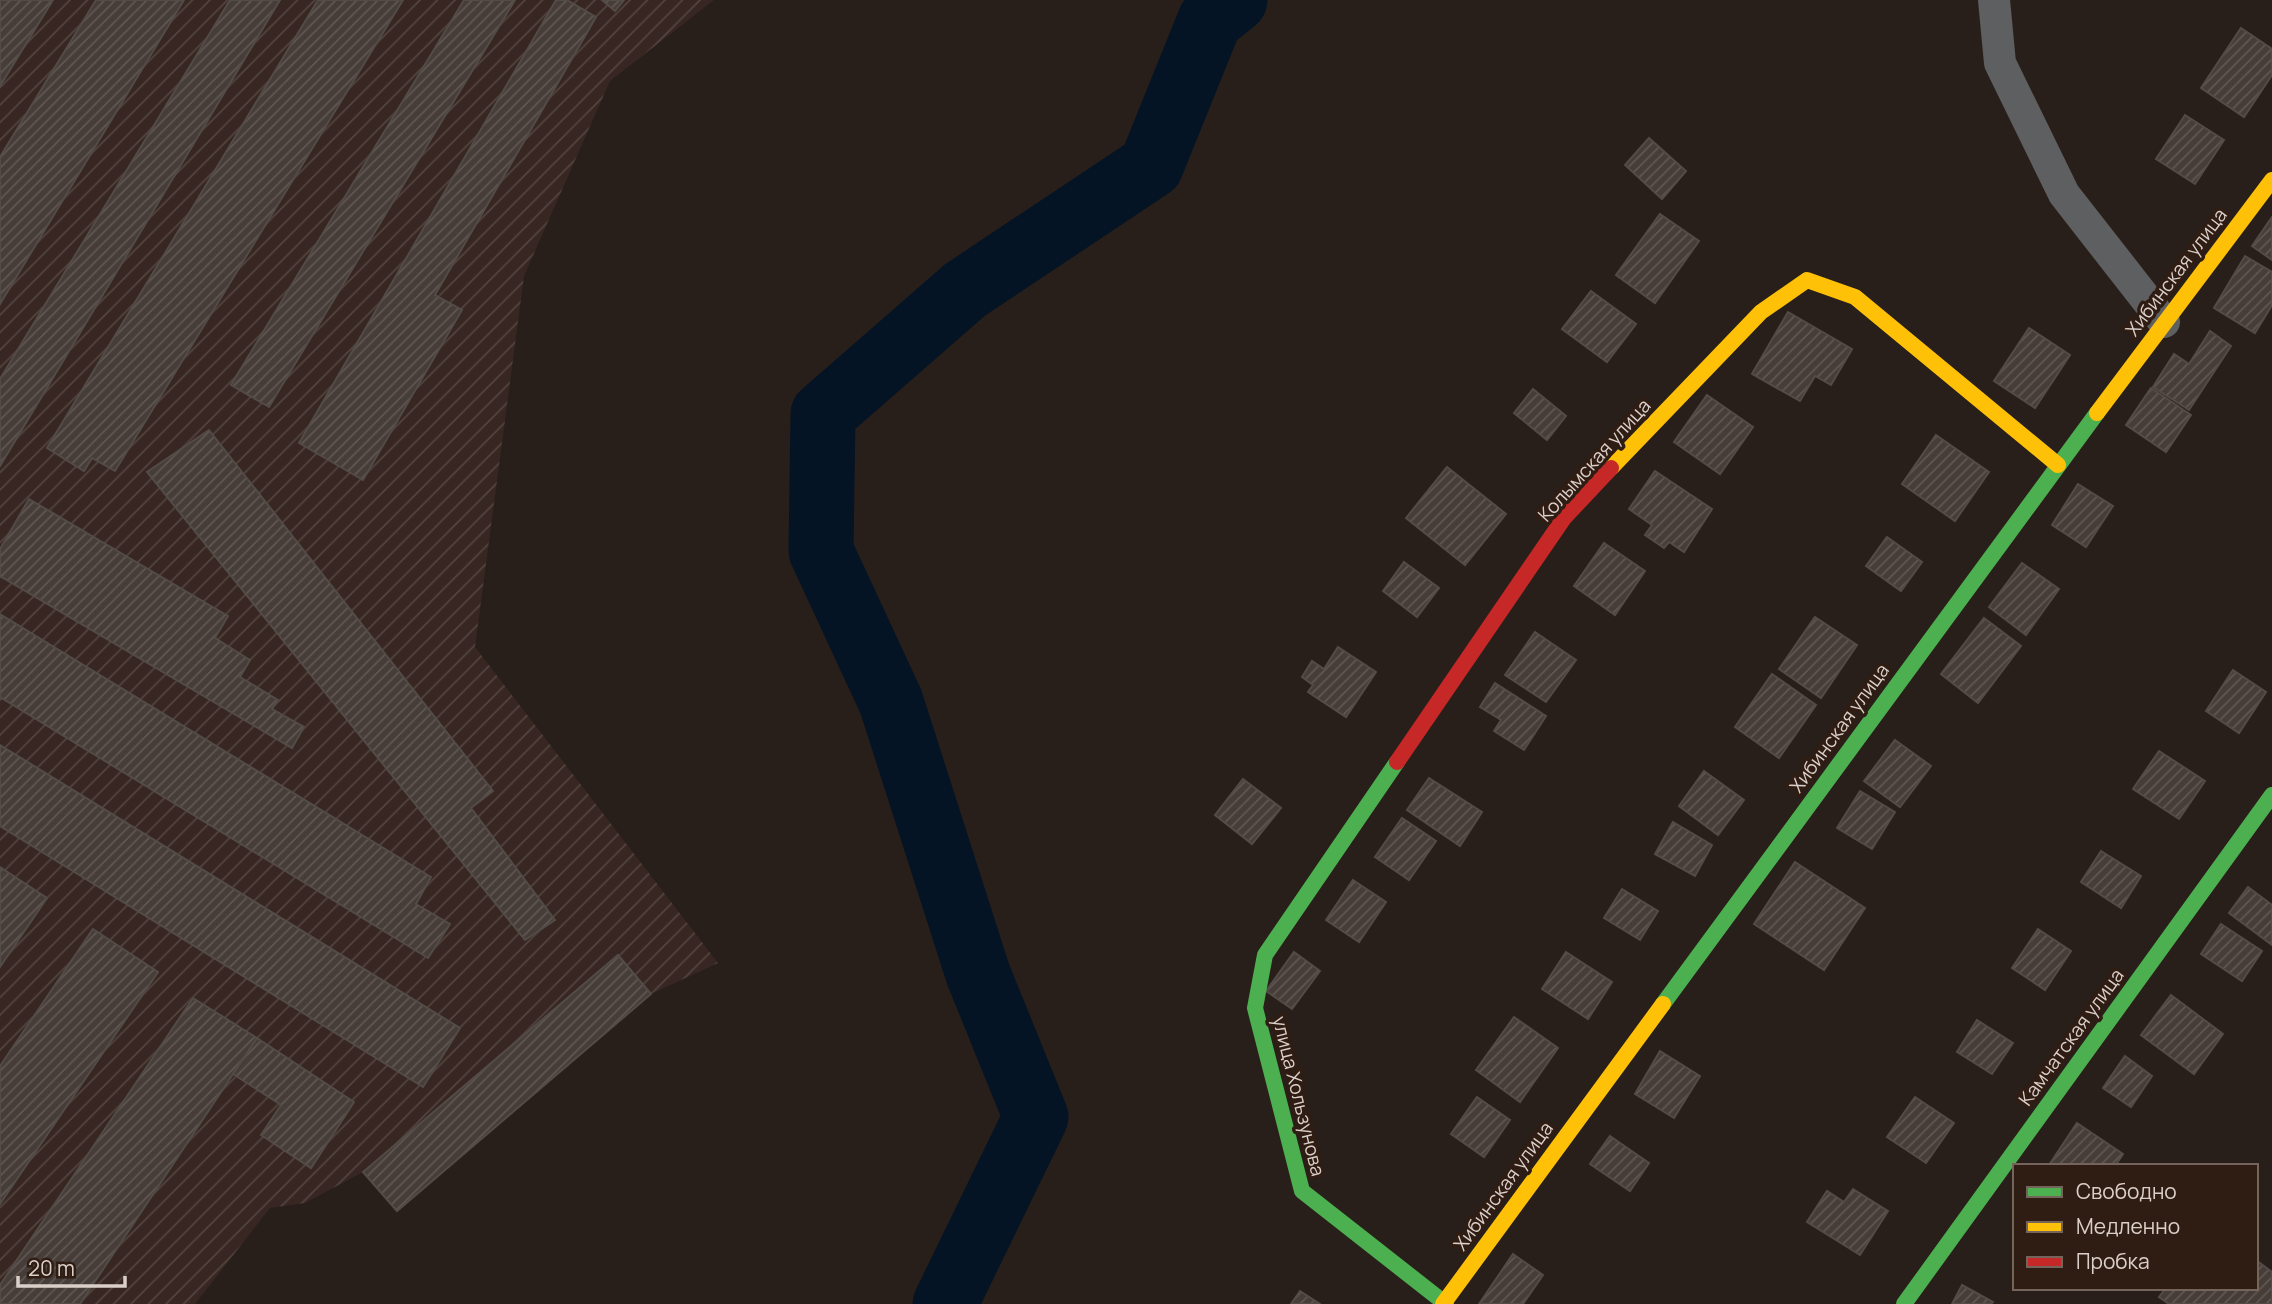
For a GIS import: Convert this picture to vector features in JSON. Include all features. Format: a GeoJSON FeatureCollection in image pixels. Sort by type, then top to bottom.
{"type":"FeatureCollection","features":[{"type":"Feature","properties":{"kind":"street"},"geometry":{"type":"LineString","coordinates":[[1994,0],[2000,63],[2064,194],[2164,322]]}},
{"type":"Feature","properties":{"kind":"street","name":"Хибинская улица"},"geometry":{"type":"LineString","coordinates":[[1444,1303],[2058,465],[2272,180]]}},
{"type":"Feature","properties":{"kind":"street","name":"Колымская улица"},"geometry":{"type":"LineString","coordinates":[[1265,955],[1564,518],[1761,312],[1807,280],[1856,297],[2058,465]]}},
{"type":"Feature","properties":{"kind":"street","name":"Камчатская улица"},"geometry":{"type":"LineString","coordinates":[[1904,1304],[2272,794]]}},
{"type":"Feature","properties":{"kind":"street","name":"улица Хользунова"},"geometry":{"type":"LineString","coordinates":[[1265,955],[1255,1007],[1302,1191],[1444,1303]]}},
{"type":"Feature","properties":{"kind":"shaded area"},"geometry":{"type":"Polygon","coordinates":[[[0,0],[714,0],[610,81],[524,276],[475,647],[718,963],[651,994],[397,1211],[363,1172],[305,1203],[270,1208],[195,1304],[0,1304],[0,0]]]}},
{"type":"Feature","properties":{"kind":"building"},"geometry":{"type":"Polygon","coordinates":[[[0,0],[53,0],[0,86],[0,0]]]}},
{"type":"Feature","properties":{"kind":"building"},"geometry":{"type":"Polygon","coordinates":[[[96,0],[184,0],[0,304],[0,157],[96,0]]]}},
{"type":"Feature","properties":{"kind":"building"},"geometry":{"type":"Polygon","coordinates":[[[230,0],[280,0],[0,466],[0,379],[230,0]]]}},
{"type":"Feature","properties":{"kind":"building"},"geometry":{"type":"Polygon","coordinates":[[[318,0],[403,0],[115,471],[92,458],[84,471],[47,448],[318,0]]]}},
{"type":"Feature","properties":{"kind":"building"},"geometry":{"type":"Polygon","coordinates":[[[464,0],[515,0],[269,407],[231,385],[464,0]]]}},
{"type":"Feature","properties":{"kind":"building"},"geometry":{"type":"Polygon","coordinates":[[[556,0],[567,0],[596,17],[435,295],[462,310],[363,480],[299,443],[556,0]]]}},
{"type":"Feature","properties":{"kind":"building"},"geometry":{"type":"Polygon","coordinates":[[[602,0],[624,0],[615,11],[602,0]]]}},
{"type":"Feature","properties":{"kind":"building"},"geometry":{"type":"Polygon","coordinates":[[[2241,28],[2272,49],[2272,75],[2244,117],[2201,88],[2241,28]]]}},
{"type":"Feature","properties":{"kind":"building"},"geometry":{"type":"Polygon","coordinates":[[[2185,115],[2224,140],[2195,184],[2156,159],[2185,115]]]}},
{"type":"Feature","properties":{"kind":"building"},"geometry":{"type":"Polygon","coordinates":[[[1649,138],[1686,171],[1662,199],[1625,165],[1649,138]]]}},
{"type":"Feature","properties":{"kind":"building"},"geometry":{"type":"Polygon","coordinates":[[[1660,214],[1699,241],[1655,303],[1616,275],[1660,214]]]}},
{"type":"Feature","properties":{"kind":"building"},"geometry":{"type":"Polygon","coordinates":[[[2272,217],[2272,260],[2252,246],[2272,217]]]}},
{"type":"Feature","properties":{"kind":"building"},"geometry":{"type":"Polygon","coordinates":[[[2245,256],[2272,272],[2272,305],[2255,333],[2214,308],[2245,256]]]}},
{"type":"Feature","properties":{"kind":"building"},"geometry":{"type":"Polygon","coordinates":[[[1591,291],[1636,324],[1607,362],[1562,329],[1591,291]]]}},
{"type":"Feature","properties":{"kind":"building"},"geometry":{"type":"Polygon","coordinates":[[[1788,312],[1852,349],[1831,385],[1815,376],[1800,401],[1752,374],[1788,312]]]}},
{"type":"Feature","properties":{"kind":"building"},"geometry":{"type":"Polygon","coordinates":[[[2029,328],[2070,355],[2035,408],[1994,381],[2029,328]]]}},
{"type":"Feature","properties":{"kind":"building"},"geometry":{"type":"Polygon","coordinates":[[[2210,331],[2231,346],[2189,410],[2153,387],[2174,354],[2189,364],[2210,331]]]}},
{"type":"Feature","properties":{"kind":"building"},"geometry":{"type":"Polygon","coordinates":[[[2151,388],[2191,415],[2166,452],[2126,425],[2151,388]]]}},
{"type":"Feature","properties":{"kind":"building"},"geometry":{"type":"Polygon","coordinates":[[[1533,389],[1566,416],[1547,440],[1514,413],[1533,389]]]}},
{"type":"Feature","properties":{"kind":"building"},"geometry":{"type":"Polygon","coordinates":[[[1707,395],[1753,427],[1720,474],[1674,442],[1707,395]]]}},
{"type":"Feature","properties":{"kind":"building"},"geometry":{"type":"Polygon","coordinates":[[[209,430],[493,791],[471,808],[555,920],[525,940],[147,472],[209,430]]]}},
{"type":"Feature","properties":{"kind":"building"},"geometry":{"type":"Polygon","coordinates":[[[1936,435],[1989,472],[1955,521],[1902,484],[1936,435]]]}},
{"type":"Feature","properties":{"kind":"building"},"geometry":{"type":"Polygon","coordinates":[[[1447,467],[1506,514],[1465,565],[1406,518],[1447,467]]]}},
{"type":"Feature","properties":{"kind":"building"},"geometry":{"type":"Polygon","coordinates":[[[1655,471],[1712,509],[1684,552],[1669,542],[1664,548],[1645,535],[1652,525],[1629,509],[1655,471]]]}},
{"type":"Feature","properties":{"kind":"building"},"geometry":{"type":"Polygon","coordinates":[[[2078,484],[2113,506],[2086,547],[2052,525],[2078,484]]]}},
{"type":"Feature","properties":{"kind":"building"},"geometry":{"type":"Polygon","coordinates":[[[29,499],[228,616],[215,638],[250,660],[240,677],[278,700],[272,709],[304,727],[292,748],[0,576],[0,549],[29,499]]]}},
{"type":"Feature","properties":{"kind":"building"},"geometry":{"type":"Polygon","coordinates":[[[1887,537],[1922,562],[1901,591],[1866,566],[1887,537]]]}},
{"type":"Feature","properties":{"kind":"building"},"geometry":{"type":"Polygon","coordinates":[[[1604,543],[1645,571],[1615,615],[1574,586],[1604,543]]]}},
{"type":"Feature","properties":{"kind":"building"},"geometry":{"type":"Polygon","coordinates":[[[1404,562],[1439,588],[1417,617],[1383,591],[1404,562]]]}},
{"type":"Feature","properties":{"kind":"building"},"geometry":{"type":"Polygon","coordinates":[[[2022,563],[2059,589],[2026,635],[1989,607],[2022,563]]]}},
{"type":"Feature","properties":{"kind":"building"},"geometry":{"type":"Polygon","coordinates":[[[0,614],[431,877],[416,904],[450,924],[428,958],[0,697],[0,614]]]}},
{"type":"Feature","properties":{"kind":"building"},"geometry":{"type":"Polygon","coordinates":[[[1815,617],[1857,645],[1821,698],[1779,669],[1815,617]]]}},
{"type":"Feature","properties":{"kind":"building"},"geometry":{"type":"Polygon","coordinates":[[[1984,618],[2021,646],[1978,703],[1941,674],[1984,618]]]}},
{"type":"Feature","properties":{"kind":"building"},"geometry":{"type":"Polygon","coordinates":[[[1535,632],[1576,660],[1546,702],[1505,675],[1535,632]]]}},
{"type":"Feature","properties":{"kind":"building"},"geometry":{"type":"Polygon","coordinates":[[[1338,647],[1376,672],[1346,717],[1308,692],[1313,685],[1302,677],[1312,661],[1324,669],[1338,647]]]}},
{"type":"Feature","properties":{"kind":"building"},"geometry":{"type":"Polygon","coordinates":[[[2233,670],[2266,692],[2239,733],[2206,711],[2233,670]]]}},
{"type":"Feature","properties":{"kind":"building"},"geometry":{"type":"Polygon","coordinates":[[[1772,674],[1816,705],[1779,758],[1735,727],[1772,674]]]}},
{"type":"Feature","properties":{"kind":"building"},"geometry":{"type":"Polygon","coordinates":[[[1495,683],[1546,716],[1524,750],[1494,731],[1501,720],[1480,707],[1495,683]]]}},
{"type":"Feature","properties":{"kind":"building"},"geometry":{"type":"Polygon","coordinates":[[[1895,740],[1931,766],[1900,807],[1864,781],[1895,740]]]}},
{"type":"Feature","properties":{"kind":"building"},"geometry":{"type":"Polygon","coordinates":[[[0,745],[460,1028],[423,1087],[0,826],[0,745]]]}},
{"type":"Feature","properties":{"kind":"building"},"geometry":{"type":"Polygon","coordinates":[[[2159,751],[2205,781],[2179,819],[2133,789],[2159,751]]]}},
{"type":"Feature","properties":{"kind":"building"},"geometry":{"type":"Polygon","coordinates":[[[1704,771],[1744,800],[1718,835],[1679,806],[1704,771]]]}},
{"type":"Feature","properties":{"kind":"building"},"geometry":{"type":"Polygon","coordinates":[[[1429,778],[1482,812],[1460,846],[1407,810],[1429,778]]]}},
{"type":"Feature","properties":{"kind":"building"},"geometry":{"type":"Polygon","coordinates":[[[1243,779],[1281,808],[1252,844],[1215,815],[1243,779]]]}},
{"type":"Feature","properties":{"kind":"building"},"geometry":{"type":"Polygon","coordinates":[[[1860,791],[1895,812],[1872,849],[1837,828],[1860,791]]]}},
{"type":"Feature","properties":{"kind":"building"},"geometry":{"type":"Polygon","coordinates":[[[1402,818],[1436,841],[1409,880],[1375,857],[1402,818]]]}},
{"type":"Feature","properties":{"kind":"building"},"geometry":{"type":"Polygon","coordinates":[[[1673,822],[1712,845],[1695,876],[1655,854],[1673,822]]]}},
{"type":"Feature","properties":{"kind":"building"},"geometry":{"type":"Polygon","coordinates":[[[2101,851],[2141,876],[2121,908],[2081,882],[2101,851]]]}},
{"type":"Feature","properties":{"kind":"building"},"geometry":{"type":"Polygon","coordinates":[[[1795,862],[1865,908],[1824,970],[1754,924],[1795,862]]]}},
{"type":"Feature","properties":{"kind":"building"},"geometry":{"type":"Polygon","coordinates":[[[0,867],[47,898],[0,967],[0,867]]]}},
{"type":"Feature","properties":{"kind":"building"},"geometry":{"type":"Polygon","coordinates":[[[1353,880],[1386,902],[1359,942],[1326,920],[1353,880]]]}},
{"type":"Feature","properties":{"kind":"building"},"geometry":{"type":"Polygon","coordinates":[[[2248,887],[2272,905],[2272,945],[2229,913],[2248,887]]]}},
{"type":"Feature","properties":{"kind":"building"},"geometry":{"type":"Polygon","coordinates":[[[1622,889],[1658,911],[1640,940],[1604,918],[1622,889]]]}},
{"type":"Feature","properties":{"kind":"building"},"geometry":{"type":"Polygon","coordinates":[[[2221,924],[2262,951],[2242,981],[2201,954],[2221,924]]]}},
{"type":"Feature","properties":{"kind":"building"},"geometry":{"type":"Polygon","coordinates":[[[93,929],[158,972],[0,1204],[0,1066],[93,929]]]}},
{"type":"Feature","properties":{"kind":"building"},"geometry":{"type":"Polygon","coordinates":[[[2038,929],[2071,951],[2045,990],[2012,968],[2038,929]]]}},
{"type":"Feature","properties":{"kind":"building"},"geometry":{"type":"Polygon","coordinates":[[[1294,952],[1320,971],[1292,1009],[1266,991],[1294,952]]]}},
{"type":"Feature","properties":{"kind":"building"},"geometry":{"type":"Polygon","coordinates":[[[1566,952],[1612,982],[1588,1019],[1542,989],[1566,952]]]}},
{"type":"Feature","properties":{"kind":"building"},"geometry":{"type":"Polygon","coordinates":[[[618,955],[651,994],[397,1211],[363,1172],[618,955]]]}},
{"type":"Feature","properties":{"kind":"building"},"geometry":{"type":"Polygon","coordinates":[[[2171,995],[2223,1034],[2194,1074],[2141,1035],[2171,995]]]}},
{"type":"Feature","properties":{"kind":"building"},"geometry":{"type":"Polygon","coordinates":[[[193,998],[257,1038],[80,1304],[0,1304],[0,1285],[193,998]]]}},
{"type":"Feature","properties":{"kind":"building"},"geometry":{"type":"Polygon","coordinates":[[[1514,1017],[1558,1048],[1520,1102],[1476,1070],[1514,1017]]]}},
{"type":"Feature","properties":{"kind":"building"},"geometry":{"type":"Polygon","coordinates":[[[1977,1020],[2013,1043],[1992,1074],[1957,1052],[1977,1020]]]}},
{"type":"Feature","properties":{"kind":"building"},"geometry":{"type":"Polygon","coordinates":[[[257,1038],[354,1102],[311,1168],[261,1135],[281,1105],[233,1074],[257,1038]]]}},
{"type":"Feature","properties":{"kind":"building"},"geometry":{"type":"Polygon","coordinates":[[[1660,1051],[1700,1076],[1674,1118],[1635,1094],[1660,1051]]]}},
{"type":"Feature","properties":{"kind":"building"},"geometry":{"type":"Polygon","coordinates":[[[2125,1056],[2152,1076],[2131,1107],[2103,1088],[2125,1056]]]}},
{"type":"Feature","properties":{"kind":"building"},"geometry":{"type":"Polygon","coordinates":[[[1477,1097],[1510,1120],[1484,1157],[1451,1134],[1477,1097]]]}},
{"type":"Feature","properties":{"kind":"building"},"geometry":{"type":"Polygon","coordinates":[[[1915,1097],[1954,1123],[1926,1163],[1887,1137],[1915,1097]]]}},
{"type":"Feature","properties":{"kind":"building"},"geometry":{"type":"Polygon","coordinates":[[[2077,1123],[2123,1154],[2116,1164],[2050,1164],[2077,1123]]]}},
{"type":"Feature","properties":{"kind":"building"},"geometry":{"type":"Polygon","coordinates":[[[1610,1136],[1649,1163],[1630,1191],[1590,1164],[1610,1136]]]}},
{"type":"Feature","properties":{"kind":"building"},"geometry":{"type":"Polygon","coordinates":[[[1853,1189],[1888,1211],[1860,1255],[1807,1222],[1827,1191],[1844,1202],[1853,1189]]]}},
{"type":"Feature","properties":{"kind":"building"},"geometry":{"type":"Polygon","coordinates":[[[1513,1254],[1543,1275],[1523,1304],[1479,1304],[1513,1254]]]}},
{"type":"Feature","properties":{"kind":"building"},"geometry":{"type":"Polygon","coordinates":[[[2258,1262],[2272,1272],[2272,1304],[2169,1304],[2159,1297],[2164,1290],[2258,1290],[2258,1262]]]}},
{"type":"Feature","properties":{"kind":"building"},"geometry":{"type":"Polygon","coordinates":[[[1962,1285],[1993,1302],[1952,1304],[1962,1285]]]}},
{"type":"Feature","properties":{"kind":"building"},"geometry":{"type":"Polygon","coordinates":[[[1300,1291],[1320,1304],[1291,1304],[1300,1291]]]}},
{"type":"Feature","properties":{"kind":"waterway"},"geometry":{"type":"LineString","coordinates":[[945,1304],[1036,1117],[978,974],[891,702],[821,551],[823,414],[965,290],[1151,166],[1210,20],[1235,0]]}},
{"type":"Feature","properties":{"kind":"traffic: fast"},"geometry":{"type":"LineString","coordinates":[[1663,1004],[2097,413]]}},
{"type":"Feature","properties":{"kind":"traffic: fast"},"geometry":{"type":"LineString","coordinates":[[1397,762],[1265,955],[1255,1008],[1302,1191],[1446,1304]]}},
{"type":"Feature","properties":{"kind":"traffic: fast"},"geometry":{"type":"LineString","coordinates":[[1904,1304],[2272,795]]}},
{"type":"Feature","properties":{"kind":"traffic: slow"},"geometry":{"type":"LineString","coordinates":[[2097,413],[2272,180]]}},
{"type":"Feature","properties":{"kind":"traffic: slow"},"geometry":{"type":"LineString","coordinates":[[1611,468],[1761,312],[1807,280],[1855,297],[2058,465]]}},
{"type":"Feature","properties":{"kind":"traffic: slow"},"geometry":{"type":"LineString","coordinates":[[1443,1304],[1663,1004]]}},
{"type":"Feature","properties":{"kind":"traffic: jam"},"geometry":{"type":"LineString","coordinates":[[1397,762],[1564,518],[1611,468]]}}]}
